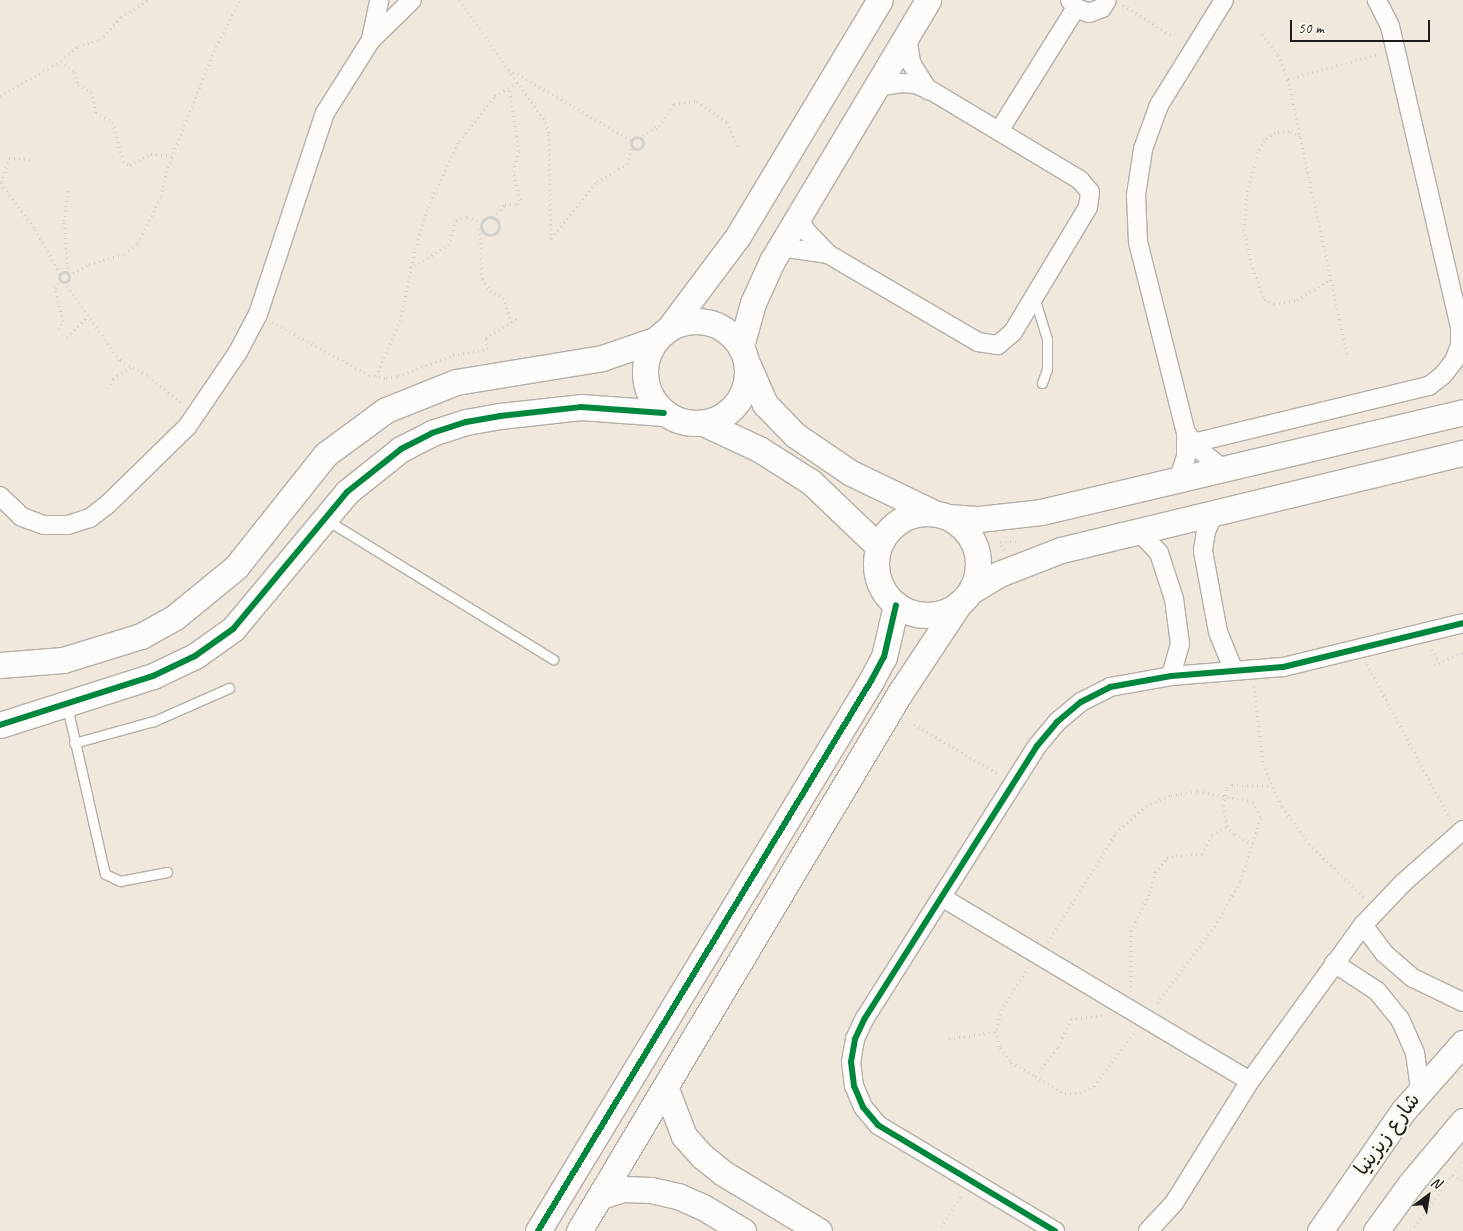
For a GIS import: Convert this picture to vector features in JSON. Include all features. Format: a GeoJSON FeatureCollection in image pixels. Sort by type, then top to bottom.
{"type":"FeatureCollection","features":[{"type":"Feature","properties":{"kind":"street"},"geometry":{"type":"LineString","coordinates":[[371,40],[379,0]]}},
{"type":"Feature","properties":{"kind":"street"},"geometry":{"type":"LineString","coordinates":[[0,496],[22,517],[44,525],[68,525],[90,518],[176,439],[196,415],[238,352],[258,314],[317,130],[334,96],[371,40],[412,0]]}},
{"type":"Feature","properties":{"kind":"street"},"geometry":{"type":"LineString","coordinates":[[664,413],[651,398],[644,379],[646,358],[662,334],[738,236],[880,0]]}},
{"type":"Feature","properties":{"kind":"street"},"geometry":{"type":"LineString","coordinates":[[703,424],[722,417],[737,404],[746,386],[744,356],[756,296],[780,247],[928,0]]}},
{"type":"Feature","properties":{"kind":"street"},"geometry":{"type":"LineString","coordinates":[[999,131],[1073,4],[1096,11],[1107,0]]}},
{"type":"Feature","properties":{"kind":"street"},"geometry":{"type":"LineString","coordinates":[[1178,480],[1190,438],[1138,242],[1136,195],[1143,150],[1159,105],[1224,0]]}},
{"type":"Feature","properties":{"kind":"street"},"geometry":{"type":"LineString","coordinates":[[1190,438],[1428,386],[1443,376],[1454,362],[1460,345],[1460,327],[1390,26],[1377,0]]}},
{"type":"Feature","properties":{"kind":"street"},"geometry":{"type":"LineString","coordinates":[[907,34],[910,64],[928,90]]}},
{"type":"Feature","properties":{"kind":"street"},"geometry":{"type":"LineString","coordinates":[[798,217],[806,231],[828,254],[988,346],[1006,340],[1088,207],[1090,192],[1080,180],[928,90],[902,83],[876,87]]}},
{"type":"Feature","properties":{"kind":"street"},"geometry":{"type":"LineString","coordinates":[[780,247],[828,254]]}},
{"type":"Feature","properties":{"kind":"street"},"geometry":{"type":"LineString","coordinates":[[0,664],[63,660],[141,636],[207,594],[236,567],[326,454],[354,430],[386,410],[456,382],[602,358],[689,321],[710,322],[728,331],[744,356],[765,404],[795,434],[851,473],[962,526],[973,541],[978,557],[977,575],[965,598],[900,693],[666,1089],[579,1231]]}},
{"type":"Feature","properties":{"kind":"street"},"geometry":{"type":"LineString","coordinates":[[0,725],[153,676],[195,656],[233,629],[347,492],[394,454],[432,433],[466,422],[582,407],[664,413],[682,422],[703,424],[759,449],[805,477],[835,502],[878,546]]}},
{"type":"Feature","properties":{"kind":"street"},"geometry":{"type":"LineString","coordinates":[[1463,412],[1033,514],[979,519],[915,513],[899,520],[887,531],[878,546],[875,562],[878,578],[885,593],[896,605],[911,612],[928,615],[944,612],[1030,560],[1138,531],[1463,453]]}},
{"type":"Feature","properties":{"kind":"street"},"geometry":{"type":"LineString","coordinates":[[1190,438],[1223,469]]}},
{"type":"Feature","properties":{"kind":"street"},"geometry":{"type":"LineString","coordinates":[[1215,512],[1206,531],[1203,551],[1218,632],[1234,670]]}},
{"type":"Feature","properties":{"kind":"street"},"geometry":{"type":"LineString","coordinates":[[1138,531],[1159,553],[1174,599],[1180,644],[1171,676]]}},
{"type":"Feature","properties":{"kind":"street"},"geometry":{"type":"LineString","coordinates":[[538,1231],[871,681],[884,657],[896,605]]}},
{"type":"Feature","properties":{"kind":"street"},"geometry":{"type":"LineString","coordinates":[[1055,1231],[878,1125],[863,1107],[857,1093],[851,1062],[855,1039],[865,1018],[1047,734],[1081,702],[1110,688],[1171,676],[1234,670],[1252,671],[1283,667],[1360,650],[1463,622]]}},
{"type":"Feature","properties":{"kind":"street"},"geometry":{"type":"LineString","coordinates":[[141,636],[153,676]]}},
{"type":"Feature","properties":{"kind":"street"},"geometry":{"type":"LineString","coordinates":[[1148,1231],[1174,1203],[1250,1081],[1363,925],[1377,909],[1461,832]]}},
{"type":"Feature","properties":{"kind":"street"},"geometry":{"type":"LineString","coordinates":[[943,898],[1250,1081]]}},
{"type":"Feature","properties":{"kind":"street"},"geometry":{"type":"LineString","coordinates":[[1363,925],[1385,954],[1406,972],[1429,987],[1463,1002]]}},
{"type":"Feature","properties":{"kind":"street"},"geometry":{"type":"LineString","coordinates":[[1334,963],[1377,991],[1400,1020],[1415,1053],[1420,1089]]}},
{"type":"Feature","properties":{"kind":"street","name":"شارع زيزينيا"},"geometry":{"type":"LineString","coordinates":[[1320,1231],[1358,1172],[1420,1089],[1463,1043]]}},
{"type":"Feature","properties":{"kind":"street"},"geometry":{"type":"LineString","coordinates":[[666,1089],[684,1136],[702,1156],[723,1173],[819,1231]]}},
{"type":"Feature","properties":{"kind":"street"},"geometry":{"type":"LineString","coordinates":[[1376,1231],[1411,1183],[1463,1121]]}},
{"type":"Feature","properties":{"kind":"street"},"geometry":{"type":"LineString","coordinates":[[601,1196],[624,1189],[678,1196],[704,1207],[743,1231]]}},
{"type":"Feature","properties":{"kind":"lane"},"geometry":{"type":"LineString","coordinates":[[1034,297],[1047,340],[1047,369],[1042,383]]}},
{"type":"Feature","properties":{"kind":"lane"},"geometry":{"type":"LineString","coordinates":[[325,519],[553,658]]}},
{"type":"Feature","properties":{"kind":"lane"},"geometry":{"type":"LineString","coordinates":[[74,743],[154,721],[229,688]]}},
{"type":"Feature","properties":{"kind":"lane"},"geometry":{"type":"LineString","coordinates":[[66,703],[105,874],[120,881],[167,872]]}},
{"type":"Feature","properties":{"kind":"path"},"geometry":{"type":"LineString","coordinates":[[0,96],[61,60],[78,46],[100,40],[121,17],[148,0]]}},
{"type":"Feature","properties":{"kind":"path"},"geometry":{"type":"LineString","coordinates":[[59,329],[63,321],[55,288],[68,274],[89,264],[125,254],[138,244],[159,201],[164,179],[214,51],[240,0]]}},
{"type":"Feature","properties":{"kind":"path"},"geometry":{"type":"LineString","coordinates":[[459,0],[546,122],[549,134],[551,239],[597,182],[626,164],[632,148],[631,140]]}},
{"type":"Feature","properties":{"kind":"path"},"geometry":{"type":"LineString","coordinates":[[1115,0],[1171,35]]}},
{"type":"Feature","properties":{"kind":"path"},"geometry":{"type":"LineString","coordinates":[[1262,34],[1278,55],[1288,79],[1348,358]]}},
{"type":"Feature","properties":{"kind":"path"},"geometry":{"type":"LineString","coordinates":[[1288,79],[1396,50]]}},
{"type":"Feature","properties":{"kind":"path"},"geometry":{"type":"LineString","coordinates":[[61,60],[75,72],[78,85],[91,92],[96,112],[113,122],[123,162],[130,166],[151,154],[174,156]]}},
{"type":"Feature","properties":{"kind":"path"},"geometry":{"type":"LineString","coordinates":[[508,68],[631,140]]}},
{"type":"Feature","properties":{"kind":"path"},"geometry":{"type":"LineString","coordinates":[[376,376],[400,321],[410,268],[428,207],[459,141],[475,117],[509,87],[518,82]]}},
{"type":"Feature","properties":{"kind":"path"},"geometry":{"type":"LineString","coordinates":[[509,87],[519,150],[513,171],[520,200],[517,204],[504,205],[493,217],[485,218],[481,222],[480,228],[482,279],[490,290],[503,298],[511,322]]}},
{"type":"Feature","properties":{"kind":"path"},"geometry":{"type":"LineString","coordinates":[[631,140],[659,126],[674,104],[697,100],[727,122],[738,148]]}},
{"type":"Feature","properties":{"kind":"path"},"geometry":{"type":"LineString","coordinates":[[1301,138],[1289,131],[1275,132],[1264,140],[1247,194],[1244,229],[1251,263],[1264,299],[1274,304],[1297,300],[1331,279]]}},
{"type":"Feature","properties":{"kind":"path"},"geometry":{"type":"LineString","coordinates":[[632,148],[643,146],[638,137]]}},
{"type":"Feature","properties":{"kind":"path"},"geometry":{"type":"LineString","coordinates":[[30,159],[9,158],[0,185],[35,229],[60,273],[62,281],[115,355],[149,376],[196,415]]}},
{"type":"Feature","properties":{"kind":"path"},"geometry":{"type":"LineString","coordinates":[[68,274],[64,221],[69,187]]}},
{"type":"Feature","properties":{"kind":"path"},"geometry":{"type":"LineString","coordinates":[[410,268],[445,249],[456,220],[467,217],[481,222]]}},
{"type":"Feature","properties":{"kind":"path"},"geometry":{"type":"LineString","coordinates":[[480,228],[484,233],[495,234],[499,224],[493,217]]}},
{"type":"Feature","properties":{"kind":"path"},"geometry":{"type":"LineString","coordinates":[[60,273],[68,274]]}},
{"type":"Feature","properties":{"kind":"path"},"geometry":{"type":"LineString","coordinates":[[258,314],[376,376],[398,376],[453,355],[487,349],[486,338],[518,317]]}},
{"type":"Feature","properties":{"kind":"path"},"geometry":{"type":"LineString","coordinates":[[67,337],[88,316]]}},
{"type":"Feature","properties":{"kind":"path"},"geometry":{"type":"LineString","coordinates":[[107,388],[113,379],[131,366]]}},
{"type":"Feature","properties":{"kind":"path"},"geometry":{"type":"LineString","coordinates":[[1360,650],[1461,832]]}},
{"type":"Feature","properties":{"kind":"path"},"geometry":{"type":"LineString","coordinates":[[1434,666],[1450,655],[1463,652]]}},
{"type":"Feature","properties":{"kind":"path"},"geometry":{"type":"LineString","coordinates":[[1252,671],[1263,764],[1272,786],[1294,826],[1309,844],[1377,909]]}},
{"type":"Feature","properties":{"kind":"path"},"geometry":{"type":"LineString","coordinates":[[914,724],[1014,784]]}},
{"type":"Feature","properties":{"kind":"path"},"geometry":{"type":"LineString","coordinates":[[1253,844],[1234,834],[1227,826],[1223,805],[1226,794],[1232,785],[1272,786]]}},
{"type":"Feature","properties":{"kind":"path"},"geometry":{"type":"LineString","coordinates":[[1184,792],[1226,794],[1253,802],[1259,809],[1261,818],[1253,844],[1229,904],[1094,1086],[1080,1093],[1065,1093],[1011,1062],[1000,1048],[996,1031],[1002,1009],[1116,833],[1134,814],[1158,799],[1184,792]]}},
{"type":"Feature","properties":{"kind":"path"},"geometry":{"type":"LineString","coordinates":[[1035,1076],[1058,1047],[1071,1019],[1104,1016],[1124,1006],[1133,970],[1131,931],[1150,892],[1155,872],[1167,858],[1176,855],[1202,854],[1212,835],[1227,826]]}},
{"type":"Feature","properties":{"kind":"path"},"geometry":{"type":"LineString","coordinates":[[949,1039],[996,1031]]}},
{"type":"Feature","properties":{"kind":"path"},"geometry":{"type":"LineString","coordinates":[[1411,1231],[1463,1160]]}},
{"type":"Feature","properties":{"kind":"path"},"geometry":{"type":"LineString","coordinates":[[1452,1175],[1463,1181]]}},
{"type":"Feature","properties":{"kind":"path"},"geometry":{"type":"LineString","coordinates":[[938,1231],[971,1182]]}},
{"type":"Feature","properties":{"kind":"cycle path"},"geometry":{"type":"LineString","coordinates":[[0,725],[153,676],[195,656],[233,629],[347,492],[401,449],[432,433],[466,422],[500,416],[581,407],[664,413]]}},
{"type":"Feature","properties":{"kind":"cycle path"},"geometry":{"type":"LineString","coordinates":[[538,1231],[871,681],[884,657],[896,605]]}},
{"type":"Feature","properties":{"kind":"cycle path"},"geometry":{"type":"LineString","coordinates":[[1055,1231],[878,1125],[863,1107],[854,1086],[851,1062],[855,1039],[865,1018],[1037,746],[1057,722],[1081,702],[1110,687],[1171,676],[1283,667],[1463,623]]}}]}
